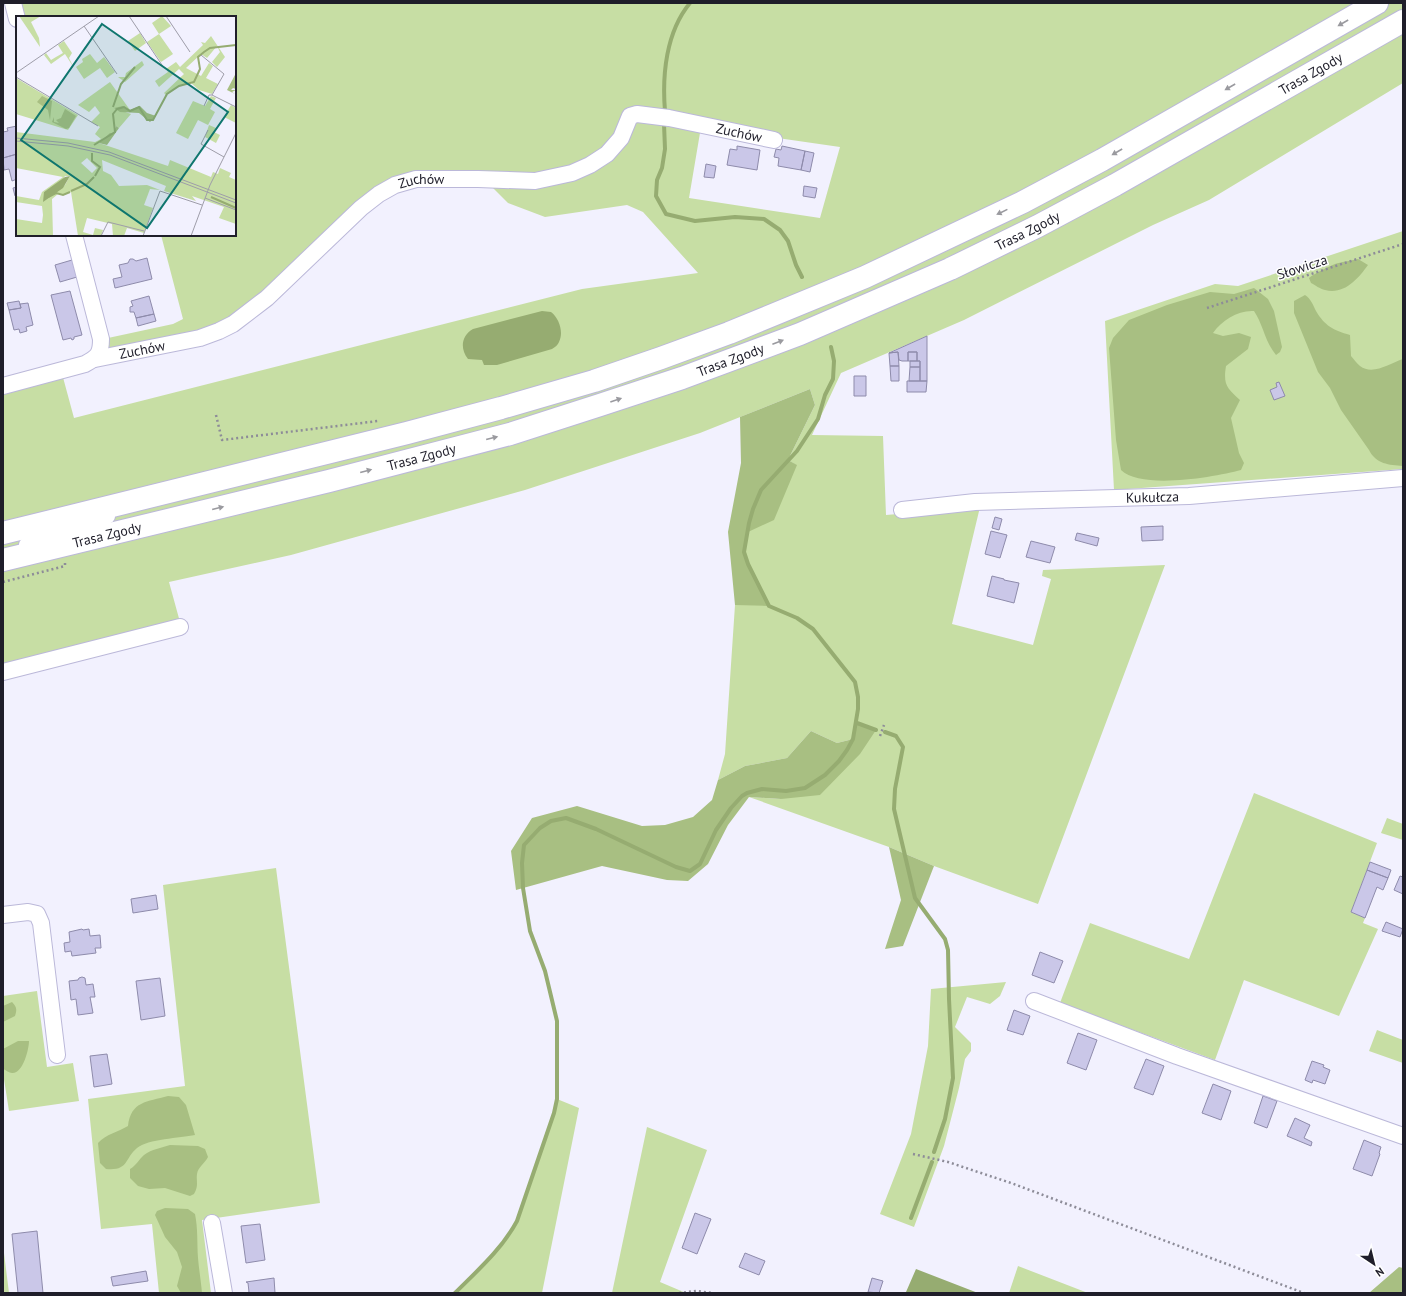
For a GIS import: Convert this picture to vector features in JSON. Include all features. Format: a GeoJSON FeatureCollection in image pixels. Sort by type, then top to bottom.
{"type":"FeatureCollection","features":[{"type":"Feature","properties":{"kind":"highway","name":"Trasa Zgody"},"geometry":{"type":"LineString","coordinates":[[3,533],[407,433],[501,408],[580,385],[661,358],[797,306],[865,277],[1023,202],[1102,160],[1377,3]]}},
{"type":"Feature","properties":{"kind":"highway","name":"Trasa Zgody"},"geometry":{"type":"LineString","coordinates":[[3,560],[510,434],[600,406],[682,378],[800,334],[950,269],[1038,226],[1115,185],[1403,20]]}},
{"type":"Feature","properties":{"kind":"street"},"geometry":{"type":"LineString","coordinates":[[13,3],[16,16]]}},
{"type":"Feature","properties":{"kind":"street","name":"Zuchów"},"geometry":{"type":"LineString","coordinates":[[3,386],[85,364],[95,359],[200,338],[233,324],[267,298],[361,208],[379,194],[395,185],[416,179],[535,181],[572,173],[590,165],[607,154],[621,138],[630,116],[637,114],[669,118],[774,140]]}},
{"type":"Feature","properties":{"kind":"street","name":"Zuchów"},"geometry":{"type":"LineString","coordinates":[[74,236],[101,339],[101,349],[95,359]]}},
{"type":"Feature","properties":{"kind":"street","name":"Kukułcza"},"geometry":{"type":"LineString","coordinates":[[902,510],[975,502],[1189,496],[1403,478]]}},
{"type":"Feature","properties":{"kind":"street"},"geometry":{"type":"LineString","coordinates":[[3,554],[180,489]]}},
{"type":"Feature","properties":{"kind":"street"},"geometry":{"type":"LineString","coordinates":[[3,539],[185,516]]}},
{"type":"Feature","properties":{"kind":"street"},"geometry":{"type":"LineString","coordinates":[[3,672],[180,627]]}},
{"type":"Feature","properties":{"kind":"street"},"geometry":{"type":"LineString","coordinates":[[3,915],[28,912],[37,914],[41,923],[57,1055]]}},
{"type":"Feature","properties":{"kind":"street"},"geometry":{"type":"LineString","coordinates":[[1034,1001],[1177,1056],[1403,1136]]}},
{"type":"Feature","properties":{"kind":"street"},"geometry":{"type":"LineString","coordinates":[[212,1223],[224,1293]]}},
{"type":"Feature","properties":{"kind":"path","name":"Słowicza"},"geometry":{"type":"LineString","coordinates":[[1207,308],[1403,244]]}},
{"type":"Feature","properties":{"kind":"path"},"geometry":{"type":"LineString","coordinates":[[216,415],[222,440],[378,421]]}},
{"type":"Feature","properties":{"kind":"path"},"geometry":{"type":"LineString","coordinates":[[3,582],[65,566],[65,563]]}},
{"type":"Feature","properties":{"kind":"path"},"geometry":{"type":"LineString","coordinates":[[880,736],[884,725]]}},
{"type":"Feature","properties":{"kind":"path"},"geometry":{"type":"LineString","coordinates":[[913,1154],[948,1162],[1011,1183],[1304,1293]]}},
{"type":"Feature","properties":{"kind":"path"},"geometry":{"type":"LineString","coordinates":[[679,1293],[696,1291],[712,1293]]}},
{"type":"Feature","properties":{"kind":"shaded area"},"geometry":{"type":"Polygon","coordinates":[[[14,3],[1403,3],[1403,83],[1209,200],[1153,225],[964,320],[841,373],[812,435],[883,436],[886,515],[980,507],[952,624],[1033,645],[1051,579],[1042,576],[1043,570],[1165,565],[1038,904],[934,866],[889,847],[749,797],[781,799],[876,729],[857,723],[853,739],[837,743],[811,731],[787,758],[745,766],[718,780],[725,754],[735,605],[769,605],[748,564],[744,552],[748,532],[796,465],[788,460],[815,405],[810,389],[700,433],[525,490],[291,555],[169,582],[183,633],[3,676],[3,387],[61,370],[74,418],[582,289],[698,273],[643,212],[627,205],[545,217],[508,203],[486,181],[402,178],[227,328],[102,356],[108,338],[173,324],[183,319],[161,236],[236,236],[236,16],[17,16],[14,3]],[[701,127],[689,198],[820,218],[840,147],[701,127]]]}},
{"type":"Feature","properties":{"kind":"shaded area"},"geometry":{"type":"Polygon","coordinates":[[[1403,231],[1403,469],[1114,490],[1105,321],[1215,284],[1238,286],[1403,231]]]}},
{"type":"Feature","properties":{"kind":"shaded area"},"geometry":{"type":"Polygon","coordinates":[[[1358,259],[1368,265],[1360,276],[1350,285],[1332,291],[1319,288],[1311,283],[1309,278],[1322,270],[1335,264],[1358,259]]]}},
{"type":"Feature","properties":{"kind":"shaded area"},"geometry":{"type":"Polygon","coordinates":[[[1254,288],[1268,299],[1274,311],[1282,347],[1280,352],[1276,355],[1272,350],[1254,311],[1236,314],[1221,324],[1213,333],[1223,336],[1239,333],[1251,337],[1248,349],[1226,366],[1225,372],[1227,386],[1240,400],[1231,418],[1239,453],[1244,463],[1241,470],[1214,476],[1161,481],[1131,476],[1121,470],[1116,440],[1109,348],[1113,338],[1129,320],[1167,305],[1210,292],[1234,294],[1254,288]]]}},
{"type":"Feature","properties":{"kind":"shaded area"},"geometry":{"type":"Polygon","coordinates":[[[1305,295],[1326,324],[1334,329],[1350,335],[1351,356],[1360,366],[1370,370],[1382,368],[1403,359],[1403,466],[1383,463],[1372,455],[1341,410],[1330,388],[1318,372],[1294,313],[1294,301],[1305,295]]]}},
{"type":"Feature","properties":{"kind":"shaded area"},"geometry":{"type":"Polygon","coordinates":[[[542,311],[551,312],[560,326],[561,334],[558,344],[552,349],[497,365],[484,365],[482,360],[468,359],[465,355],[463,347],[464,339],[473,329],[542,311]]]}},
{"type":"Feature","properties":{"kind":"shaded area"},"geometry":{"type":"Polygon","coordinates":[[[810,389],[815,405],[788,460],[797,465],[774,520],[748,532],[744,552],[748,564],[769,606],[735,605],[728,532],[741,463],[740,417],[810,389]]]}},
{"type":"Feature","properties":{"kind":"shaded area"},"geometry":{"type":"Polygon","coordinates":[[[857,723],[876,730],[860,754],[820,795],[781,799],[749,797],[728,825],[708,864],[688,881],[667,880],[602,866],[516,890],[511,851],[532,818],[577,806],[642,826],[665,825],[693,817],[712,800],[718,780],[745,766],[787,758],[811,731],[837,743],[853,739],[857,723]]]}},
{"type":"Feature","properties":{"kind":"shaded area"},"geometry":{"type":"Polygon","coordinates":[[[1254,793],[1377,843],[1351,912],[1365,918],[1363,923],[1378,929],[1339,1016],[1244,980],[1215,1060],[1060,1003],[1090,923],[1189,959],[1254,793]]]}},
{"type":"Feature","properties":{"kind":"shaded area"},"geometry":{"type":"Polygon","coordinates":[[[1387,818],[1403,824],[1403,840],[1381,833],[1387,818]]]}},
{"type":"Feature","properties":{"kind":"shaded area"},"geometry":{"type":"Polygon","coordinates":[[[889,847],[934,866],[903,946],[885,949],[901,900],[889,847]]]}},
{"type":"Feature","properties":{"kind":"shaded area"},"geometry":{"type":"Polygon","coordinates":[[[276,868],[320,1203],[202,1220],[211,1293],[159,1293],[152,1224],[101,1229],[88,1099],[185,1086],[163,885],[276,868]]]}},
{"type":"Feature","properties":{"kind":"shaded area"},"geometry":{"type":"Polygon","coordinates":[[[1006,982],[1000,996],[990,1004],[967,997],[955,1027],[971,1043],[971,1051],[965,1059],[944,1146],[914,1227],[880,1214],[911,1134],[928,1046],[931,989],[1006,982]]]}},
{"type":"Feature","properties":{"kind":"shaded area"},"geometry":{"type":"Polygon","coordinates":[[[37,991],[47,1067],[73,1063],[79,1101],[9,1111],[3,1073],[3,996],[37,991]]]}},
{"type":"Feature","properties":{"kind":"shaded area"},"geometry":{"type":"Polygon","coordinates":[[[12,1002],[16,1009],[15,1016],[3,1022],[3,1006],[12,1002]]]}},
{"type":"Feature","properties":{"kind":"shaded area"},"geometry":{"type":"Polygon","coordinates":[[[1377,1030],[1403,1040],[1403,1063],[1369,1051],[1377,1030]]]}},
{"type":"Feature","properties":{"kind":"shaded area"},"geometry":{"type":"Polygon","coordinates":[[[18,1041],[29,1041],[28,1050],[25,1060],[19,1070],[11,1073],[3,1069],[3,1049],[18,1041]]]}},
{"type":"Feature","properties":{"kind":"shaded area"},"geometry":{"type":"Polygon","coordinates":[[[168,1096],[179,1097],[186,1105],[195,1135],[156,1141],[142,1145],[133,1152],[125,1163],[119,1168],[106,1169],[100,1163],[98,1143],[108,1135],[128,1126],[130,1118],[136,1107],[141,1104],[168,1096]]]}},
{"type":"Feature","properties":{"kind":"shaded area"},"geometry":{"type":"Polygon","coordinates":[[[557,1099],[579,1108],[542,1293],[455,1293],[497,1250],[517,1221],[554,1113],[557,1099]]]}},
{"type":"Feature","properties":{"kind":"shaded area"},"geometry":{"type":"Polygon","coordinates":[[[647,1127],[707,1150],[660,1282],[686,1293],[612,1293],[647,1127]]]}},
{"type":"Feature","properties":{"kind":"shaded area"},"geometry":{"type":"Polygon","coordinates":[[[170,1145],[198,1146],[205,1149],[208,1157],[200,1167],[194,1194],[190,1196],[165,1188],[149,1189],[138,1186],[130,1178],[130,1169],[144,1155],[153,1150],[170,1145]]]}},
{"type":"Feature","properties":{"kind":"shaded area"},"geometry":{"type":"Polygon","coordinates":[[[165,1208],[188,1209],[195,1214],[202,1293],[181,1293],[177,1286],[182,1267],[177,1252],[165,1237],[155,1215],[157,1211],[165,1208]]]}},
{"type":"Feature","properties":{"kind":"shaded area"},"geometry":{"type":"Polygon","coordinates":[[[3,1245],[9,1293],[3,1293],[3,1245]]]}},
{"type":"Feature","properties":{"kind":"shaded area"},"geometry":{"type":"Polygon","coordinates":[[[1018,1266],[1088,1293],[1009,1293],[1018,1266]]]}},
{"type":"Feature","properties":{"kind":"shaded area"},"geometry":{"type":"Polygon","coordinates":[[[1399,1267],[1403,1268],[1403,1293],[1369,1293],[1399,1267]]]}},
{"type":"Feature","properties":{"kind":"shaded area"},"geometry":{"type":"Polygon","coordinates":[[[916,1269],[978,1293],[906,1292],[916,1269]]]}},
{"type":"Feature","properties":{"kind":"building"},"geometry":{"type":"Polygon","coordinates":[[[16,126],[16,154],[3,158],[3,132],[8,131],[7,128],[16,126]]]}},
{"type":"Feature","properties":{"kind":"building"},"geometry":{"type":"Polygon","coordinates":[[[737,146],[760,150],[757,170],[727,165],[730,149],[737,150],[737,146]]]}},
{"type":"Feature","properties":{"kind":"building"},"geometry":{"type":"Polygon","coordinates":[[[782,146],[805,151],[801,170],[778,166],[779,158],[774,157],[776,149],[781,150],[782,146]]]}},
{"type":"Feature","properties":{"kind":"building"},"geometry":{"type":"Polygon","coordinates":[[[805,151],[814,153],[810,172],[801,170],[805,151]]]}},
{"type":"Feature","properties":{"kind":"building"},"geometry":{"type":"Polygon","coordinates":[[[16,154],[16,179],[12,181],[9,169],[4,170],[3,158],[16,154]]]}},
{"type":"Feature","properties":{"kind":"building"},"geometry":{"type":"Polygon","coordinates":[[[706,164],[716,166],[714,178],[704,177],[706,164]]]}},
{"type":"Feature","properties":{"kind":"building"},"geometry":{"type":"Polygon","coordinates":[[[804,186],[817,188],[815,198],[803,196],[804,186]]]}},
{"type":"Feature","properties":{"kind":"building"},"geometry":{"type":"Polygon","coordinates":[[[16,187],[15,196],[13,188],[16,187]]]}},
{"type":"Feature","properties":{"kind":"building"},"geometry":{"type":"Polygon","coordinates":[[[147,258],[152,279],[115,288],[113,279],[122,277],[119,265],[128,263],[130,259],[136,261],[147,258]]]}},
{"type":"Feature","properties":{"kind":"building"},"geometry":{"type":"Polygon","coordinates":[[[72,260],[77,277],[60,282],[55,265],[72,260]]]}},
{"type":"Feature","properties":{"kind":"building"},"geometry":{"type":"Polygon","coordinates":[[[70,291],[82,335],[74,337],[72,340],[71,338],[63,340],[51,295],[70,291]]]}},
{"type":"Feature","properties":{"kind":"building"},"geometry":{"type":"Polygon","coordinates":[[[149,296],[154,314],[136,318],[134,312],[130,312],[130,307],[133,306],[131,301],[149,296]]]}},
{"type":"Feature","properties":{"kind":"building"},"geometry":{"type":"Polygon","coordinates":[[[19,301],[21,308],[9,310],[7,303],[19,301]]]}},
{"type":"Feature","properties":{"kind":"building"},"geometry":{"type":"Polygon","coordinates":[[[28,303],[33,325],[26,327],[27,331],[20,333],[19,329],[14,330],[9,310],[21,308],[20,304],[28,303]]]}},
{"type":"Feature","properties":{"kind":"building"},"geometry":{"type":"Polygon","coordinates":[[[154,314],[156,321],[138,326],[136,318],[154,314]]]}},
{"type":"Feature","properties":{"kind":"building"},"geometry":{"type":"Polygon","coordinates":[[[927,336],[927,381],[920,381],[920,361],[917,361],[917,352],[908,352],[908,361],[899,360],[898,352],[889,353],[927,336]]]}},
{"type":"Feature","properties":{"kind":"building"},"geometry":{"type":"Polygon","coordinates":[[[898,352],[899,366],[890,366],[889,353],[898,352]]]}},
{"type":"Feature","properties":{"kind":"building"},"geometry":{"type":"Polygon","coordinates":[[[908,352],[917,352],[917,361],[908,361],[908,352]]]}},
{"type":"Feature","properties":{"kind":"building"},"geometry":{"type":"Polygon","coordinates":[[[910,361],[920,361],[920,367],[910,367],[910,361]]]}},
{"type":"Feature","properties":{"kind":"building"},"geometry":{"type":"Polygon","coordinates":[[[890,366],[899,366],[899,381],[891,381],[890,366]]]}},
{"type":"Feature","properties":{"kind":"building"},"geometry":{"type":"Polygon","coordinates":[[[910,367],[920,367],[920,381],[909,381],[910,367]]]}},
{"type":"Feature","properties":{"kind":"building"},"geometry":{"type":"Polygon","coordinates":[[[854,376],[866,376],[866,396],[854,396],[854,376]]]}},
{"type":"Feature","properties":{"kind":"building"},"geometry":{"type":"Polygon","coordinates":[[[907,381],[927,381],[926,392],[907,392],[907,381]]]}},
{"type":"Feature","properties":{"kind":"building"},"geometry":{"type":"Polygon","coordinates":[[[1279,382],[1285,396],[1274,400],[1270,390],[1277,387],[1276,383],[1279,382]]]}},
{"type":"Feature","properties":{"kind":"building"},"geometry":{"type":"Polygon","coordinates":[[[995,517],[1002,519],[999,530],[992,528],[995,517]]]}},
{"type":"Feature","properties":{"kind":"building"},"geometry":{"type":"Polygon","coordinates":[[[1163,526],[1163,540],[1142,541],[1141,527],[1163,526]]]}},
{"type":"Feature","properties":{"kind":"building"},"geometry":{"type":"Polygon","coordinates":[[[991,531],[1007,535],[1000,558],[985,554],[991,531]]]}},
{"type":"Feature","properties":{"kind":"building"},"geometry":{"type":"Polygon","coordinates":[[[1077,533],[1099,538],[1097,546],[1075,540],[1077,533]]]}},
{"type":"Feature","properties":{"kind":"building"},"geometry":{"type":"Polygon","coordinates":[[[1031,541],[1055,547],[1050,563],[1026,557],[1031,541]]]}},
{"type":"Feature","properties":{"kind":"building"},"geometry":{"type":"Polygon","coordinates":[[[992,576],[1019,583],[1014,603],[987,596],[992,576]]]}},
{"type":"Feature","properties":{"kind":"building"},"geometry":{"type":"Polygon","coordinates":[[[1370,862],[1391,870],[1388,878],[1367,870],[1370,862]]]}},
{"type":"Feature","properties":{"kind":"building"},"geometry":{"type":"Polygon","coordinates":[[[1367,870],[1388,878],[1383,890],[1377,887],[1365,918],[1351,912],[1367,870]]]}},
{"type":"Feature","properties":{"kind":"building"},"geometry":{"type":"Polygon","coordinates":[[[1400,876],[1403,877],[1403,894],[1394,890],[1400,876]]]}},
{"type":"Feature","properties":{"kind":"building"},"geometry":{"type":"Polygon","coordinates":[[[156,895],[158,909],[133,913],[131,899],[156,895]]]}},
{"type":"Feature","properties":{"kind":"building"},"geometry":{"type":"Polygon","coordinates":[[[1386,922],[1403,929],[1400,937],[1382,931],[1386,922]]]}},
{"type":"Feature","properties":{"kind":"building"},"geometry":{"type":"Polygon","coordinates":[[[89,929],[90,936],[100,935],[101,948],[95,948],[96,953],[72,956],[71,951],[65,952],[64,943],[70,942],[69,932],[89,929]]]}},
{"type":"Feature","properties":{"kind":"building"},"geometry":{"type":"Polygon","coordinates":[[[1040,952],[1063,961],[1054,983],[1032,975],[1040,952]]]}},
{"type":"Feature","properties":{"kind":"building"},"geometry":{"type":"Polygon","coordinates":[[[82,977],[85,978],[86,985],[93,984],[95,997],[90,997],[93,1013],[78,1015],[76,999],[71,1000],[69,981],[78,980],[82,977]]]}},
{"type":"Feature","properties":{"kind":"building"},"geometry":{"type":"Polygon","coordinates":[[[160,978],[165,1016],[141,1020],[136,981],[160,978]]]}},
{"type":"Feature","properties":{"kind":"building"},"geometry":{"type":"Polygon","coordinates":[[[1014,1010],[1030,1016],[1023,1035],[1007,1030],[1014,1010]]]}},
{"type":"Feature","properties":{"kind":"building"},"geometry":{"type":"Polygon","coordinates":[[[1078,1033],[1097,1040],[1086,1070],[1067,1063],[1078,1033]]]}},
{"type":"Feature","properties":{"kind":"building"},"geometry":{"type":"Polygon","coordinates":[[[107,1054],[112,1084],[94,1087],[90,1056],[107,1054]]]}},
{"type":"Feature","properties":{"kind":"building"},"geometry":{"type":"Polygon","coordinates":[[[1146,1059],[1164,1066],[1153,1095],[1134,1088],[1146,1059]]]}},
{"type":"Feature","properties":{"kind":"building"},"geometry":{"type":"Polygon","coordinates":[[[1312,1061],[1324,1065],[1323,1067],[1330,1070],[1325,1084],[1313,1080],[1312,1083],[1305,1080],[1312,1061]]]}},
{"type":"Feature","properties":{"kind":"building"},"geometry":{"type":"Polygon","coordinates":[[[1213,1084],[1231,1091],[1221,1120],[1202,1113],[1213,1084]]]}},
{"type":"Feature","properties":{"kind":"building"},"geometry":{"type":"Polygon","coordinates":[[[1263,1096],[1277,1101],[1267,1128],[1254,1123],[1263,1096]]]}},
{"type":"Feature","properties":{"kind":"building"},"geometry":{"type":"Polygon","coordinates":[[[1295,1118],[1310,1125],[1304,1138],[1312,1142],[1311,1146],[1287,1136],[1295,1118]]]}},
{"type":"Feature","properties":{"kind":"building"},"geometry":{"type":"Polygon","coordinates":[[[1364,1140],[1381,1147],[1372,1176],[1353,1169],[1364,1140]]]}},
{"type":"Feature","properties":{"kind":"building"},"geometry":{"type":"Polygon","coordinates":[[[695,1213],[711,1219],[697,1254],[682,1248],[695,1213]]]}},
{"type":"Feature","properties":{"kind":"building"},"geometry":{"type":"Polygon","coordinates":[[[260,1224],[265,1260],[246,1263],[241,1226],[260,1224]]]}},
{"type":"Feature","properties":{"kind":"building"},"geometry":{"type":"Polygon","coordinates":[[[37,1231],[43,1293],[18,1293],[12,1234],[37,1231]]]}},
{"type":"Feature","properties":{"kind":"building"},"geometry":{"type":"Polygon","coordinates":[[[745,1253],[765,1261],[759,1275],[739,1267],[745,1253]]]}},
{"type":"Feature","properties":{"kind":"building"},"geometry":{"type":"Polygon","coordinates":[[[146,1271],[148,1281],[113,1286],[111,1277],[146,1271]]]}},
{"type":"Feature","properties":{"kind":"building"},"geometry":{"type":"Polygon","coordinates":[[[274,1278],[275,1293],[247,1293],[249,1292],[248,1283],[246,1282],[274,1278]]]}},
{"type":"Feature","properties":{"kind":"building"},"geometry":{"type":"Polygon","coordinates":[[[872,1278],[883,1281],[879,1293],[868,1292],[872,1278]]]}},
{"type":"Feature","properties":{"kind":"waterway"},"geometry":{"type":"LineString","coordinates":[[665,111],[664,83],[667,54],[676,27],[682,14],[690,3]]}},
{"type":"Feature","properties":{"kind":"waterway"},"geometry":{"type":"LineString","coordinates":[[664,124],[665,149],[662,168],[657,180],[656,196],[666,214],[695,221],[735,217],[764,219],[780,230],[788,241],[796,265],[802,277]]}},
{"type":"Feature","properties":{"kind":"waterway"},"geometry":{"type":"LineString","coordinates":[[455,1293],[497,1250],[517,1221],[554,1113],[557,1099],[557,1021],[545,971],[530,931],[523,888],[522,863],[524,845],[540,828],[551,821],[566,818],[596,829],[676,867],[690,871],[700,864],[716,830],[731,808],[742,796],[762,789],[786,791],[805,788],[825,775],[839,761],[853,739],[858,709],[858,697],[855,682],[813,629],[797,618],[769,606],[748,564],[744,552],[749,523],[761,490],[797,451],[818,419],[825,395],[833,379],[834,361],[831,347]]}},
{"type":"Feature","properties":{"kind":"waterway"},"geometry":{"type":"LineString","coordinates":[[857,723],[876,730]]}},
{"type":"Feature","properties":{"kind":"waterway"},"geometry":{"type":"LineString","coordinates":[[885,732],[896,736],[903,747],[895,789],[894,809],[915,898],[945,939],[948,950],[953,1078],[945,1119],[934,1152]]}},
{"type":"Feature","properties":{"kind":"waterway"},"geometry":{"type":"LineString","coordinates":[[911,1218],[932,1162]]}}]}
